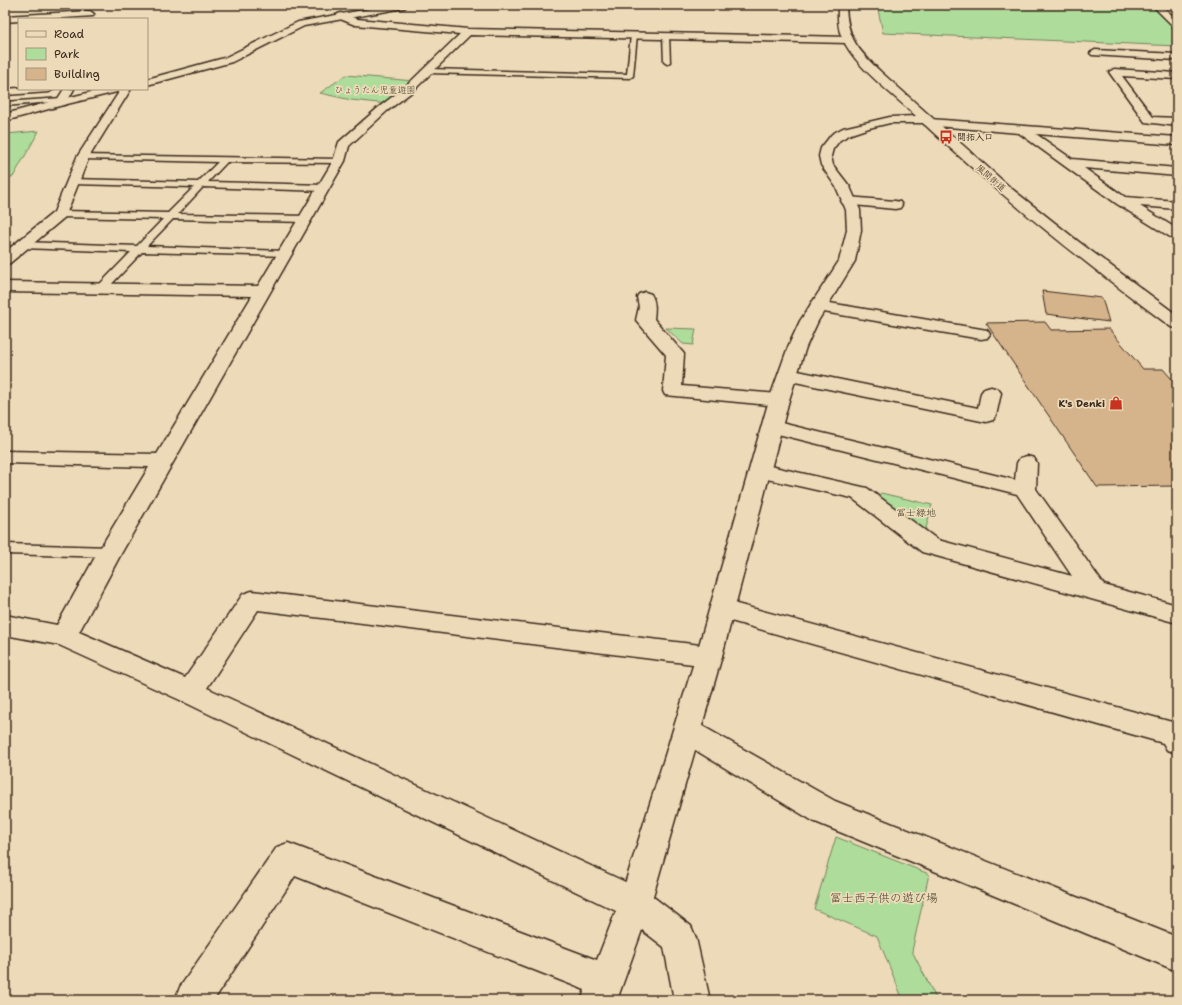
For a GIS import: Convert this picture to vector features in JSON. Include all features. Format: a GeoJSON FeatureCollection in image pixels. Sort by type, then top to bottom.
{"type":"FeatureCollection","features":[{"type":"Feature","properties":{"kind":"street"},"geometry":{"type":"LineString","coordinates":[[148,82],[228,60],[301,24],[404,5]]}},
{"type":"Feature","properties":{"kind":"street","name":"風間街道"},"geometry":{"type":"LineString","coordinates":[[842,5],[842,23],[848,40],[867,64],[927,121],[1020,203],[1114,277],[1177,323]]}},
{"type":"Feature","properties":{"kind":"street"},"geometry":{"type":"LineString","coordinates":[[1156,5],[1177,25]]}},
{"type":"Feature","properties":{"kind":"street"},"geometry":{"type":"LineString","coordinates":[[5,11],[88,11]]}},
{"type":"Feature","properties":{"kind":"street"},"geometry":{"type":"LineString","coordinates":[[5,19],[88,11]]}},
{"type":"Feature","properties":{"kind":"street"},"geometry":{"type":"LineString","coordinates":[[341,16],[355,22],[468,32],[666,36],[714,33],[848,40]]}},
{"type":"Feature","properties":{"kind":"street"},"geometry":{"type":"LineString","coordinates":[[64,636],[110,552],[324,188],[339,161],[343,145],[383,109],[410,89],[468,32]]}},
{"type":"Feature","properties":{"kind":"street"},"geometry":{"type":"LineString","coordinates":[[1096,53],[1177,57]]}},
{"type":"Feature","properties":{"kind":"street"},"geometry":{"type":"LineString","coordinates":[[1176,76],[1114,72],[1149,120],[1177,122]]}},
{"type":"Feature","properties":{"kind":"street"},"geometry":{"type":"LineString","coordinates":[[5,92],[34,90]]}},
{"type":"Feature","properties":{"kind":"street"},"geometry":{"type":"LineString","coordinates":[[62,101],[68,90]]}},
{"type":"Feature","properties":{"kind":"street"},"geometry":{"type":"LineString","coordinates":[[5,118],[62,101],[112,90]]}},
{"type":"Feature","properties":{"kind":"street"},"geometry":{"type":"LineString","coordinates":[[5,260],[60,214],[72,181],[83,157],[125,90]]}},
{"type":"Feature","properties":{"kind":"street"},"geometry":{"type":"LineString","coordinates":[[193,1000],[288,858],[603,990],[635,903],[687,731],[780,400],[797,347],[818,306],[847,261],[854,230],[853,210],[843,188],[827,165],[825,156],[827,148],[836,137],[847,131],[890,120],[927,121],[1177,141]]}},
{"type":"Feature","properties":{"kind":"street"},"geometry":{"type":"LineString","coordinates":[[1021,129],[1122,201],[1177,235]]}},
{"type":"Feature","properties":{"kind":"street"},"geometry":{"type":"LineString","coordinates":[[1068,163],[1177,172]]}},
{"type":"Feature","properties":{"kind":"street"},"geometry":{"type":"LineString","coordinates":[[848,201],[895,205]]}},
{"type":"Feature","properties":{"kind":"street"},"geometry":{"type":"LineString","coordinates":[[1122,201],[1177,205]]}},
{"type":"Feature","properties":{"kind":"street"},"geometry":{"type":"LineString","coordinates":[[5,287],[263,291]]}},
{"type":"Feature","properties":{"kind":"street"},"geometry":{"type":"LineString","coordinates":[[645,297],[647,307],[645,320],[675,354],[672,391],[780,400]]}},
{"type":"Feature","properties":{"kind":"street"},"geometry":{"type":"LineString","coordinates":[[818,306],[981,334]]}},
{"type":"Feature","properties":{"kind":"street"},"geometry":{"type":"LineString","coordinates":[[788,375],[986,416],[991,393]]}},
{"type":"Feature","properties":{"kind":"street"},"geometry":{"type":"LineString","coordinates":[[773,427],[1025,489]]}},
{"type":"Feature","properties":{"kind":"street"},"geometry":{"type":"LineString","coordinates":[[5,457],[164,461]]}},
{"type":"Feature","properties":{"kind":"street"},"geometry":{"type":"LineString","coordinates":[[1027,462],[1025,489],[1096,591]]}},
{"type":"Feature","properties":{"kind":"street"},"geometry":{"type":"LineString","coordinates":[[761,471],[859,493],[930,546],[1177,614]]}},
{"type":"Feature","properties":{"kind":"street"},"geometry":{"type":"LineString","coordinates":[[190,692],[252,600],[709,656]]}},
{"type":"Feature","properties":{"kind":"street"},"geometry":{"type":"LineString","coordinates":[[722,609],[1172,734],[1177,741]]}},
{"type":"Feature","properties":{"kind":"street"},"geometry":{"type":"LineString","coordinates":[[5,625],[64,636],[190,692],[635,903],[679,938],[692,1000]]}},
{"type":"Feature","properties":{"kind":"street"},"geometry":{"type":"LineString","coordinates":[[687,731],[824,811],[1177,954]]}},
{"type":"Feature","properties":{"kind":"lane"},"geometry":{"type":"LineString","coordinates":[[428,71],[630,76],[634,35]]}},
{"type":"Feature","properties":{"kind":"lane"},"geometry":{"type":"LineString","coordinates":[[666,36],[667,62]]}},
{"type":"Feature","properties":{"kind":"lane"},"geometry":{"type":"LineString","coordinates":[[5,104],[62,101]]}},
{"type":"Feature","properties":{"kind":"lane"},"geometry":{"type":"LineString","coordinates":[[83,157],[339,161]]}},
{"type":"Feature","properties":{"kind":"lane"},"geometry":{"type":"LineString","coordinates":[[101,289],[225,159]]}},
{"type":"Feature","properties":{"kind":"lane"},"geometry":{"type":"LineString","coordinates":[[72,181],[324,188]]}},
{"type":"Feature","properties":{"kind":"lane"},"geometry":{"type":"LineString","coordinates":[[60,214],[306,219]]}},
{"type":"Feature","properties":{"kind":"lane"},"geometry":{"type":"LineString","coordinates":[[22,245],[285,254]]}},
{"type":"Feature","properties":{"kind":"lane"},"geometry":{"type":"LineString","coordinates":[[5,549],[110,552]]}},
{"type":"Feature","properties":{"kind":"green space"},"geometry":{"type":"Polygon","coordinates":[[[877,5],[1151,5],[1177,29],[1177,46],[883,33],[877,5]]]}},
{"type":"Feature","properties":{"kind":"green space","name":"ひょうたん児童遊園"},"geometry":{"type":"Polygon","coordinates":[[[346,75],[414,81],[387,104],[351,100],[320,93],[346,75]]]}},
{"type":"Feature","properties":{"kind":"green space"},"geometry":{"type":"Polygon","coordinates":[[[39,131],[13,177],[5,178],[6,134],[39,131]]]}},
{"type":"Feature","properties":{"kind":"green space"},"geometry":{"type":"Polygon","coordinates":[[[666,328],[696,329],[693,345],[683,344],[666,328]]]}},
{"type":"Feature","properties":{"kind":"green space","name":"冨士緑地"},"geometry":{"type":"Polygon","coordinates":[[[881,493],[932,505],[925,532],[878,496],[881,493]]]}},
{"type":"Feature","properties":{"kind":"green space","name":"冨士西子供の遊び場"},"geometry":{"type":"Polygon","coordinates":[[[836,837],[929,874],[912,951],[937,1000],[903,1000],[877,936],[814,909],[836,837]]]}},
{"type":"Feature","properties":{"kind":"building"},"geometry":{"type":"Polygon","coordinates":[[[1042,291],[1102,298],[1109,322],[1046,314],[1042,291]]]}},
{"type":"Feature","properties":{"kind":"building"},"geometry":{"type":"Polygon","coordinates":[[[1045,322],[1051,330],[1109,329],[1143,369],[1163,369],[1177,385],[1177,486],[1097,487],[986,323],[1045,322]]]}},
{"type":"Feature","properties":{"kind":"place","name":"開拓入口"},"geometry":{"type":"Point","coordinates":[946,137]}},
{"type":"Feature","properties":{"kind":"place","name":"K's Denki"},"geometry":{"type":"Point","coordinates":[1116,403]}}]}
